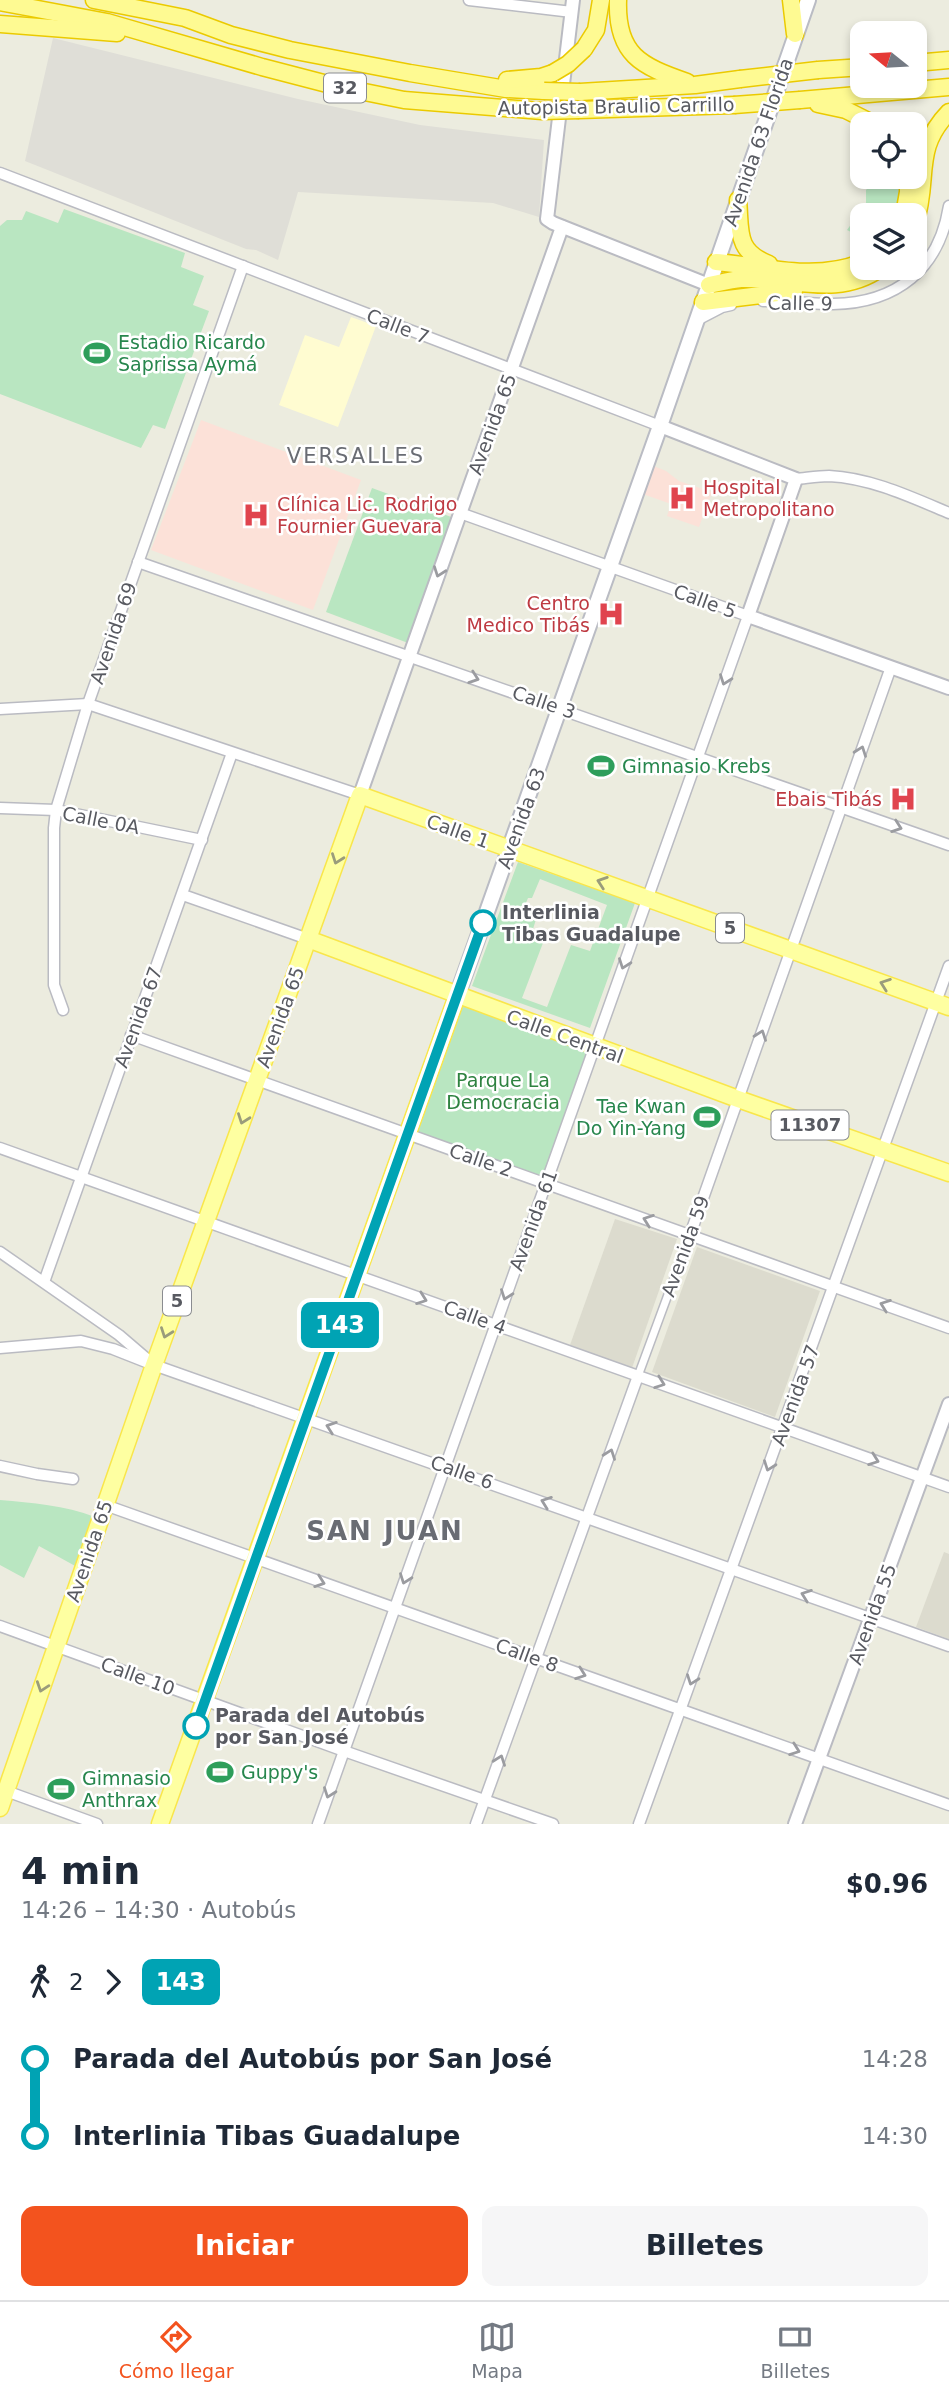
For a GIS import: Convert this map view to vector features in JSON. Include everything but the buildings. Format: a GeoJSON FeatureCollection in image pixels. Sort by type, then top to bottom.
{"type":"FeatureCollection","features":[{"type":"Feature","properties":{"kind":"highway","name":"Autopista Braulio Carrillo"},"geometry":{"type":"LineString","coordinates":[[94,0],[185,18],[290,50],[506,89],[580,92],[695,85],[850,68]]}},
{"type":"Feature","properties":{"kind":"highway"},"geometry":{"type":"LineString","coordinates":[[148,0],[185,18]]}},
{"type":"Feature","properties":{"kind":"highway"},"geometry":{"type":"LineString","coordinates":[[461,82],[523,79],[552,73],[568,64],[584,48],[596,30],[601,0]]}},
{"type":"Feature","properties":{"kind":"highway"},"geometry":{"type":"LineString","coordinates":[[618,0],[622,32],[626,45],[635,57],[655,71],[695,85]]}},
{"type":"Feature","properties":{"kind":"highway"},"geometry":{"type":"LineString","coordinates":[[790,0],[795,34]]}},
{"type":"Feature","properties":{"kind":"highway","name":"Autopista Braulio Carrillo"},"geometry":{"type":"LineString","coordinates":[[0,2],[69,14],[311,80],[404,100],[541,111],[734,105],[949,87]]}},
{"type":"Feature","properties":{"kind":"highway"},"geometry":{"type":"LineString","coordinates":[[0,24],[155,36]]}},
{"type":"Feature","properties":{"kind":"highway"},"geometry":{"type":"LineString","coordinates":[[928,62],[949,60]]}},
{"type":"Feature","properties":{"kind":"highway"},"geometry":{"type":"LineString","coordinates":[[801,100],[850,112]]}},
{"type":"Feature","properties":{"kind":"highway"},"geometry":{"type":"LineString","coordinates":[[920,203],[922,163],[926,148],[934,131],[949,112]]}},
{"type":"Feature","properties":{"kind":"highway"},"geometry":{"type":"LineString","coordinates":[[738,200],[742,238],[747,251],[758,259],[795,272]]}},
{"type":"Feature","properties":{"kind":"highway"},"geometry":{"type":"LineString","coordinates":[[716,262],[795,272],[835,271],[850,266]]}},
{"type":"Feature","properties":{"kind":"highway"},"geometry":{"type":"LineString","coordinates":[[709,285],[742,279],[833,286]]}},
{"type":"Feature","properties":{"kind":"highway"},"geometry":{"type":"LineString","coordinates":[[703,302],[833,286],[858,280]]}},
{"type":"Feature","properties":{"kind":"main road","name":"Avenida 63 Florida"},"geometry":{"type":"LineString","coordinates":[[709,285],[808,0]]}},
{"type":"Feature","properties":{"kind":"main road","name":"Avenida 63"},"geometry":{"type":"LineString","coordinates":[[160,1824],[409,1135],[709,285]]}},
{"type":"Feature","properties":{"kind":"main road","name":"Calle 1"},"geometry":{"type":"LineString","coordinates":[[360,795],[943,1005]]}},
{"type":"Feature","properties":{"kind":"main road","name":"Avenida 65"},"geometry":{"type":"LineString","coordinates":[[0,1808],[154,1365],[360,795]]}},
{"type":"Feature","properties":{"kind":"main road","name":"Calle Central"},"geometry":{"type":"LineString","coordinates":[[308,939],[738,1099],[949,1173]]}},
{"type":"Feature","properties":{"kind":"street"},"geometry":{"type":"LineString","coordinates":[[469,0],[572,6],[547,219],[709,285]]}},
{"type":"Feature","properties":{"kind":"street","name":"Calle 7"},"geometry":{"type":"LineString","coordinates":[[0,173],[796,479]]}},
{"type":"Feature","properties":{"kind":"street","name":"Calle 9"},"geometry":{"type":"LineString","coordinates":[[696,320],[722,307],[766,301],[831,304],[856,303],[880,297],[904,285],[920,272],[937,248],[946,225],[949,206]]}},
{"type":"Feature","properties":{"kind":"street","name":"Avenida 65"},"geometry":{"type":"LineString","coordinates":[[360,795],[562,227]]}},
{"type":"Feature","properties":{"kind":"street","name":"Avenida 69"},"geometry":{"type":"LineString","coordinates":[[64,1010],[54,985],[56,810],[88,704],[243,266]]}},
{"type":"Feature","properties":{"kind":"street"},"geometry":{"type":"LineString","coordinates":[[748,616],[796,479],[828,476],[857,480],[890,488],[949,513]]}},
{"type":"Feature","properties":{"kind":"street","name":"Calle 5"},"geometry":{"type":"LineString","coordinates":[[460,513],[949,688]]}},
{"type":"Feature","properties":{"kind":"street","name":"Calle 3"},"geometry":{"type":"LineString","coordinates":[[138,562],[949,845]]}},
{"type":"Feature","properties":{"kind":"street","name":"Avenida 61"},"geometry":{"type":"LineString","coordinates":[[318,1824],[748,616]]}},
{"type":"Feature","properties":{"kind":"street","name":"Avenida 59"},"geometry":{"type":"LineString","coordinates":[[477,1824],[690,1235],[891,667]]}},
{"type":"Feature","properties":{"kind":"street","name":"Calle 1"},"geometry":{"type":"LineString","coordinates":[[0,709],[88,704],[360,795]]}},
{"type":"Feature","properties":{"kind":"street","name":"Avenida 67"},"geometry":{"type":"LineString","coordinates":[[44,1282],[232,753]]}},
{"type":"Feature","properties":{"kind":"street","name":"Calle 0A"},"geometry":{"type":"LineString","coordinates":[[0,808],[56,810],[201,840]]}},
{"type":"Feature","properties":{"kind":"street","name":"Calle Central"},"geometry":{"type":"LineString","coordinates":[[183,895],[308,939]]}},
{"type":"Feature","properties":{"kind":"street","name":"Avenida 57"},"geometry":{"type":"LineString","coordinates":[[639,1824],[883,1150],[943,1005],[949,967]]}},
{"type":"Feature","properties":{"kind":"street","name":"Calle 2"},"geometry":{"type":"LineString","coordinates":[[131,1035],[949,1328]]}},
{"type":"Feature","properties":{"kind":"street","name":"Calle 4"},"geometry":{"type":"LineString","coordinates":[[0,1148],[949,1487]]}},
{"type":"Feature","properties":{"kind":"street","name":"Calle 6"},"geometry":{"type":"LineString","coordinates":[[0,1252],[119,1335],[154,1365],[949,1646]]}},
{"type":"Feature","properties":{"kind":"street"},"geometry":{"type":"LineString","coordinates":[[114,1349],[119,1335]]}},
{"type":"Feature","properties":{"kind":"street"},"geometry":{"type":"LineString","coordinates":[[0,1348],[81,1341],[114,1349],[154,1365]]}},
{"type":"Feature","properties":{"kind":"street","name":"Avenida 55"},"geometry":{"type":"LineString","coordinates":[[795,1824],[949,1404]]}},
{"type":"Feature","properties":{"kind":"street"},"geometry":{"type":"LineString","coordinates":[[0,1466],[73,1479]]}},
{"type":"Feature","properties":{"kind":"street","name":"Calle 8"},"geometry":{"type":"LineString","coordinates":[[105,1505],[949,1805]]}},
{"type":"Feature","properties":{"kind":"street","name":"Calle 10"},"geometry":{"type":"LineString","coordinates":[[0,1626],[553,1824]]}},
{"type":"Feature","properties":{"kind":"street"},"geometry":{"type":"LineString","coordinates":[[6,1791],[97,1824]]}},
{"type":"Feature","properties":{"kind":"shaded area"},"geometry":{"type":"Polygon","coordinates":[[[53,38],[298,99],[420,125],[544,140],[539,217],[493,203],[298,192],[278,260],[256,250],[246,249],[25,161],[53,38]]]}},
{"type":"Feature","properties":{"kind":"shaded area"},"geometry":{"type":"Polygon","coordinates":[[[351,317],[376,326],[338,427],[279,405],[305,335],[339,347],[351,317]]]}},
{"type":"Feature","properties":{"kind":"shaded area","name":"Clínica Lic. Rodrigo Fournier Guevara"},"geometry":{"type":"Polygon","coordinates":[[[201,420],[361,480],[313,610],[151,550],[201,420]]]}},
{"type":"Feature","properties":{"kind":"shaded area","name":"Hospital Metropolitano"},"geometry":{"type":"Polygon","coordinates":[[[651,465],[666,471],[679,481],[712,492],[699,527],[667,516],[671,504],[640,493],[651,465]]]}},
{"type":"Feature","properties":{"kind":"shaded area"},"geometry":{"type":"Polygon","coordinates":[[[615,1219],[677,1239],[632,1368],[570,1345],[615,1219]]]}},
{"type":"Feature","properties":{"kind":"shaded area"},"geometry":{"type":"Polygon","coordinates":[[[697,1247],[820,1291],[775,1417],[652,1372],[697,1247]]]}},
{"type":"Feature","properties":{"kind":"shaded area"},"geometry":{"type":"Polygon","coordinates":[[[944,1552],[949,1554],[949,1639],[916,1627],[944,1552]]]}},
{"type":"Feature","properties":{"kind":"green space"},"geometry":{"type":"Polygon","coordinates":[[[899,189],[897,203],[866,203],[866,190],[899,189]]]}},
{"type":"Feature","properties":{"kind":"green space","name":"Estadio Ricardo Saprissa Aymá"},"geometry":{"type":"Polygon","coordinates":[[[64,209],[185,253],[181,267],[204,276],[193,305],[209,311],[165,429],[153,425],[141,448],[0,394],[0,226],[7,220],[22,220],[26,211],[58,223],[64,209]]]}},
{"type":"Feature","properties":{"kind":"green space"},"geometry":{"type":"Polygon","coordinates":[[[372,488],[454,518],[408,643],[326,612],[372,488]]]}},
{"type":"Feature","properties":{"kind":"green space"},"geometry":{"type":"Polygon","coordinates":[[[518,862],[635,903],[590,1028],[472,986],[518,862]],[[540,879],[532,898],[528,898],[523,910],[537,916],[533,929],[546,935],[522,998],[547,1007],[571,945],[590,951],[607,905],[540,879]]]}},
{"type":"Feature","properties":{"kind":"green space","name":"Parque La Democracia"},"geometry":{"type":"Polygon","coordinates":[[[461,1004],[593,1052],[548,1178],[413,1131],[461,1004]]]}},
{"type":"Feature","properties":{"kind":"green space"},"geometry":{"type":"Polygon","coordinates":[[[0,1500],[60,1507],[95,1517],[77,1567],[39,1546],[24,1578],[0,1565],[0,1500]]]}},
{"type":"Feature","properties":{"kind":"bus line","name":"143"},"geometry":{"type":"LineString","coordinates":[[196,1726],[483,923]]}},
{"type":"Feature","properties":{"kind":"place","name":"Estadio Ricardo Saprissa Aymá"},"geometry":{"type":"Point","coordinates":[97,353]}},
{"type":"Feature","properties":{"kind":"place","name":"Hospital Metropolitano"},"geometry":{"type":"Point","coordinates":[682,498]}},
{"type":"Feature","properties":{"kind":"place","name":"Clínica Lic. Rodrigo Fournier Guevara"},"geometry":{"type":"Point","coordinates":[256,515]}},
{"type":"Feature","properties":{"kind":"place","name":"Centro Medico Tibás"},"geometry":{"type":"Point","coordinates":[611,614]}},
{"type":"Feature","properties":{"kind":"place","name":"Gimnasio Krebs"},"geometry":{"type":"Point","coordinates":[601,766]}},
{"type":"Feature","properties":{"kind":"place","name":"Ebais Tibás"},"geometry":{"type":"Point","coordinates":[903,799]}},
{"type":"Feature","properties":{"kind":"place","name":"Interlinia Tibas Guadalupe"},"geometry":{"type":"Point","coordinates":[483,923]}},
{"type":"Feature","properties":{"kind":"place","name":"Tae Kwan Do Yin-Yang"},"geometry":{"type":"Point","coordinates":[707,1117]}},
{"type":"Feature","properties":{"kind":"place","name":"Parada del Autobús por San José"},"geometry":{"type":"Point","coordinates":[196,1726]}},
{"type":"Feature","properties":{"kind":"place","name":"Guppy's"},"geometry":{"type":"Point","coordinates":[220,1772]}},
{"type":"Feature","properties":{"kind":"place","name":"Gimnasio Anthrax"},"geometry":{"type":"Point","coordinates":[61,1789]}},
{"type":"Feature","properties":{"kind":"district","name":"VERSALLES"},"geometry":{"type":"Point","coordinates":[356,456]}},
{"type":"Feature","properties":{"kind":"district","name":"SAN JUAN"},"geometry":{"type":"Point","coordinates":[385,1531]}}]}
